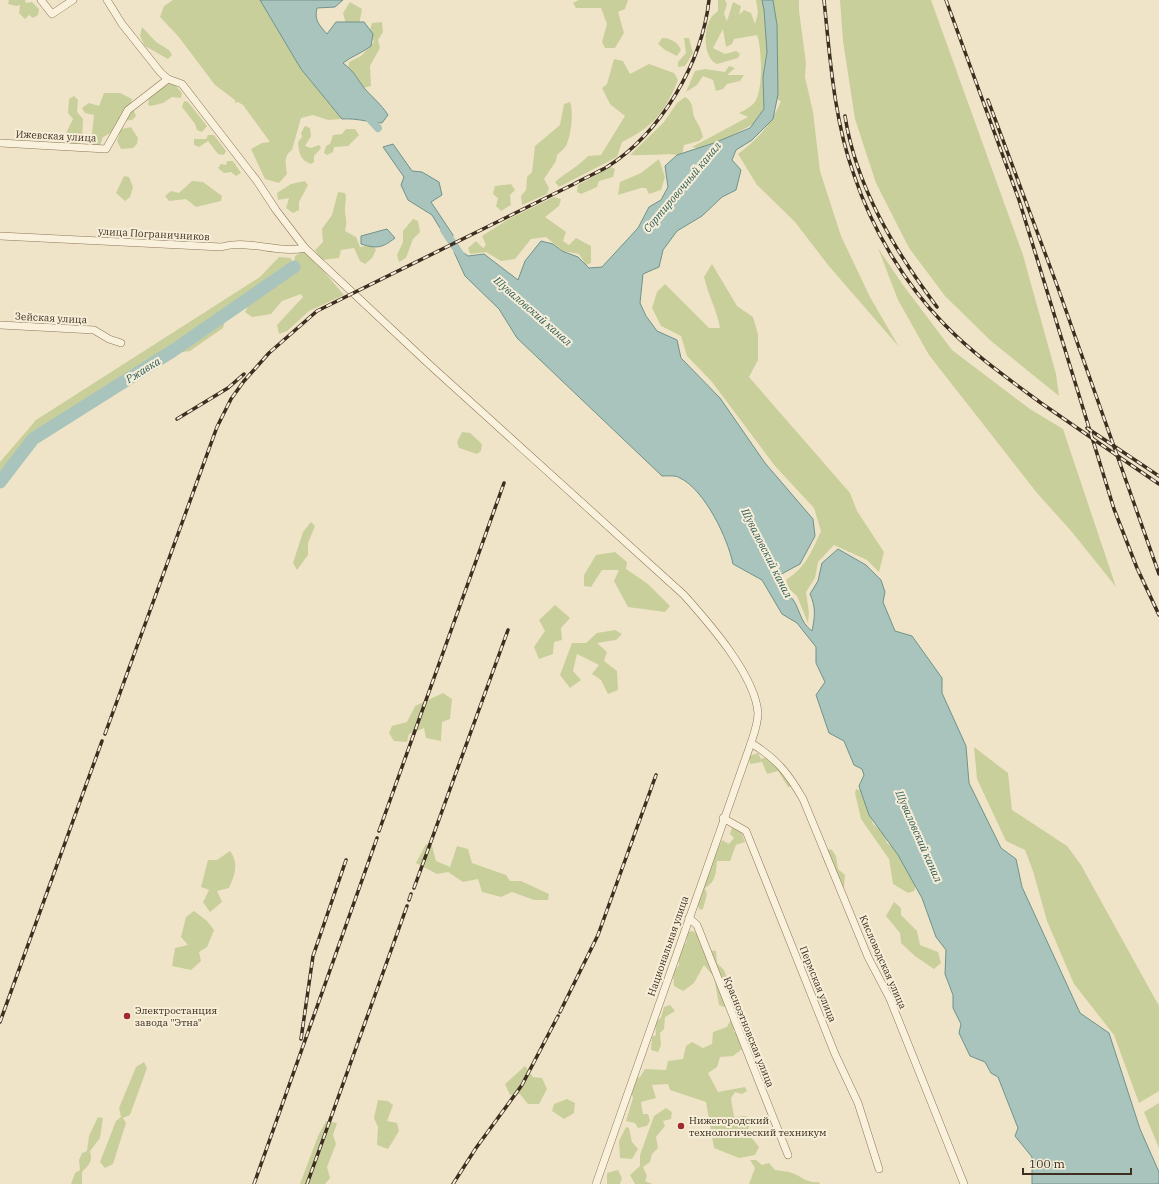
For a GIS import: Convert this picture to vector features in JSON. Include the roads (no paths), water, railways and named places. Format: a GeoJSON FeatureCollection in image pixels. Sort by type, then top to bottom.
{"type":"FeatureCollection","features":[{"type":"Feature","properties":{"kind":"street"},"geometry":{"type":"LineString","coordinates":[[41,0],[52,14],[73,0]]}},
{"type":"Feature","properties":{"kind":"street"},"geometry":{"type":"LineString","coordinates":[[107,0],[122,24],[168,79],[182,84],[257,181],[276,210],[305,248]]}},
{"type":"Feature","properties":{"kind":"street","name":"Ижевская улица"},"geometry":{"type":"LineString","coordinates":[[0,143],[106,149],[128,110],[168,79]]}},
{"type":"Feature","properties":{"kind":"street","name":"улица Пограничников"},"geometry":{"type":"LineString","coordinates":[[0,236],[221,247],[235,243],[291,251],[305,248]]}},
{"type":"Feature","properties":{"kind":"street","name":"Национальная улица"},"geometry":{"type":"LineString","coordinates":[[305,248],[431,366],[684,595],[710,624],[733,655],[752,690],[758,714],[751,743],[723,818],[596,1184]]}},
{"type":"Feature","properties":{"kind":"street","name":"Зейская улица"},"geometry":{"type":"LineString","coordinates":[[0,325],[94,330],[109,339],[121,343]]}},
{"type":"Feature","properties":{"kind":"street","name":"Кисловодская улица"},"geometry":{"type":"LineString","coordinates":[[751,743],[767,753],[789,774],[803,799],[868,957],[890,999],[964,1184]]}},
{"type":"Feature","properties":{"kind":"street","name":"Пермская улица"},"geometry":{"type":"LineString","coordinates":[[723,818],[746,831],[835,1054],[858,1103],[879,1169]]}},
{"type":"Feature","properties":{"kind":"street","name":"Красноэтновская улица"},"geometry":{"type":"LineString","coordinates":[[689,918],[696,925],[788,1155]]}},
{"type":"Feature","properties":{"kind":"water"},"geometry":{"type":"Polygon","coordinates":[[[260,0],[343,0],[335,7],[317,8],[316,16],[320,25],[327,34],[336,22],[364,22],[373,34],[371,46],[343,63],[388,115],[382,123],[342,119],[301,69],[260,0]]]}},
{"type":"Feature","properties":{"kind":"water","name":"Сортировочный канал"},"geometry":{"type":"Polygon","coordinates":[[[762,0],[773,0],[777,25],[778,94],[773,119],[752,140],[736,150],[732,160],[741,170],[736,190],[722,197],[702,216],[677,231],[663,250],[659,267],[643,274],[640,303],[646,316],[657,331],[677,340],[681,358],[720,398],[765,463],[813,519],[815,536],[800,564],[776,577],[780,588],[787,593],[796,604],[804,623],[812,631],[814,608],[810,594],[818,581],[822,563],[838,549],[866,565],[881,580],[885,592],[883,602],[895,631],[912,636],[942,678],[942,693],[966,746],[969,783],[1001,848],[1016,859],[1022,887],[1080,1013],[1109,1033],[1140,1129],[1159,1172],[1159,1184],[1032,1184],[1032,1157],[1015,1136],[1018,1128],[998,1077],[991,1073],[985,1062],[970,1056],[959,1033],[961,1024],[953,1008],[953,995],[945,974],[946,950],[936,937],[922,898],[898,855],[869,815],[859,786],[864,775],[862,769],[854,765],[844,741],[829,733],[816,695],[825,682],[816,663],[816,647],[797,623],[782,614],[762,580],[733,564],[721,529],[698,493],[689,484],[678,477],[662,476],[517,338],[499,309],[465,276],[454,252],[457,248],[468,256],[484,254],[518,280],[525,261],[541,241],[553,244],[562,251],[578,257],[589,268],[602,267],[638,228],[649,207],[661,200],[668,187],[665,166],[677,155],[714,143],[750,128],[764,109],[763,77],[767,52],[762,0]]]}},
{"type":"Feature","properties":{"kind":"water"},"geometry":{"type":"Polygon","coordinates":[[[393,144],[412,171],[422,172],[439,182],[442,195],[431,202],[453,235],[452,240],[446,238],[432,215],[408,200],[401,185],[404,177],[383,147],[393,144]]]}},
{"type":"Feature","properties":{"kind":"water"},"geometry":{"type":"Polygon","coordinates":[[[387,229],[395,238],[383,246],[371,247],[361,244],[361,236],[387,229]]]}},
{"type":"Feature","properties":{"kind":"waterway","name":"Шуваловский канал"},"geometry":{"type":"LineString","coordinates":[[367,116],[378,128]]}},
{"type":"Feature","properties":{"kind":"waterway","name":"Шуваловский канал"},"geometry":{"type":"LineString","coordinates":[[444,230],[462,257]]}},
{"type":"Feature","properties":{"kind":"waterway","name":"Ржавка"},"geometry":{"type":"LineString","coordinates":[[0,482],[33,439],[174,350],[294,267]]}},
{"type":"Feature","properties":{"kind":"railway"},"geometry":{"type":"LineString","coordinates":[[105,734],[217,427],[231,399],[244,381],[269,353],[317,311],[574,184],[607,167],[627,153],[661,116],[676,94],[688,72],[698,48],[705,24],[709,0]]}},
{"type":"Feature","properties":{"kind":"railway"},"geometry":{"type":"LineString","coordinates":[[824,0],[837,111],[847,154],[861,195],[870,215],[903,273],[929,308],[978,356],[1041,403],[1159,484]]}},
{"type":"Feature","properties":{"kind":"railway"},"geometry":{"type":"LineString","coordinates":[[946,0],[1019,200],[1114,509],[1137,568],[1159,615]]}},
{"type":"Feature","properties":{"kind":"railway"},"geometry":{"type":"LineString","coordinates":[[988,100],[1058,288],[1159,574]]}},
{"type":"Feature","properties":{"kind":"railway"},"geometry":{"type":"LineString","coordinates":[[845,116],[850,142],[858,168],[879,217],[906,264],[937,307]]}},
{"type":"Feature","properties":{"kind":"railway"},"geometry":{"type":"LineString","coordinates":[[177,419],[228,388],[244,374]]}},
{"type":"Feature","properties":{"kind":"railway"},"geometry":{"type":"LineString","coordinates":[[1087,428],[1159,476]]}},
{"type":"Feature","properties":{"kind":"railway"},"geometry":{"type":"LineString","coordinates":[[379,831],[504,483]]}},
{"type":"Feature","properties":{"kind":"railway"},"geometry":{"type":"LineString","coordinates":[[414,888],[508,630]]}},
{"type":"Feature","properties":{"kind":"railway"},"geometry":{"type":"LineString","coordinates":[[0,1022],[102,741]]}},
{"type":"Feature","properties":{"kind":"railway"},"geometry":{"type":"LineString","coordinates":[[560,1012],[598,935],[656,775]]}},
{"type":"Feature","properties":{"kind":"railway"},"geometry":{"type":"LineString","coordinates":[[254,1184],[377,838]]}},
{"type":"Feature","properties":{"kind":"railway"},"geometry":{"type":"LineString","coordinates":[[301,1039],[313,956],[346,860]]}},
{"type":"Feature","properties":{"kind":"railway"},"geometry":{"type":"LineString","coordinates":[[409,900],[411,894]]}},
{"type":"Feature","properties":{"kind":"railway"},"geometry":{"type":"LineString","coordinates":[[307,1184],[407,906]]}},
{"type":"Feature","properties":{"kind":"railway"},"geometry":{"type":"LineString","coordinates":[[453,1184],[476,1148],[522,1085],[558,1016]]}},
{"type":"Feature","properties":{"kind":"place","name":"Электростанция завода \"Этна\""},"geometry":{"type":"Point","coordinates":[127,1016]}},
{"type":"Feature","properties":{"kind":"place","name":"Нижегородский технологический техникум"},"geometry":{"type":"Point","coordinates":[681,1126]}}]}
